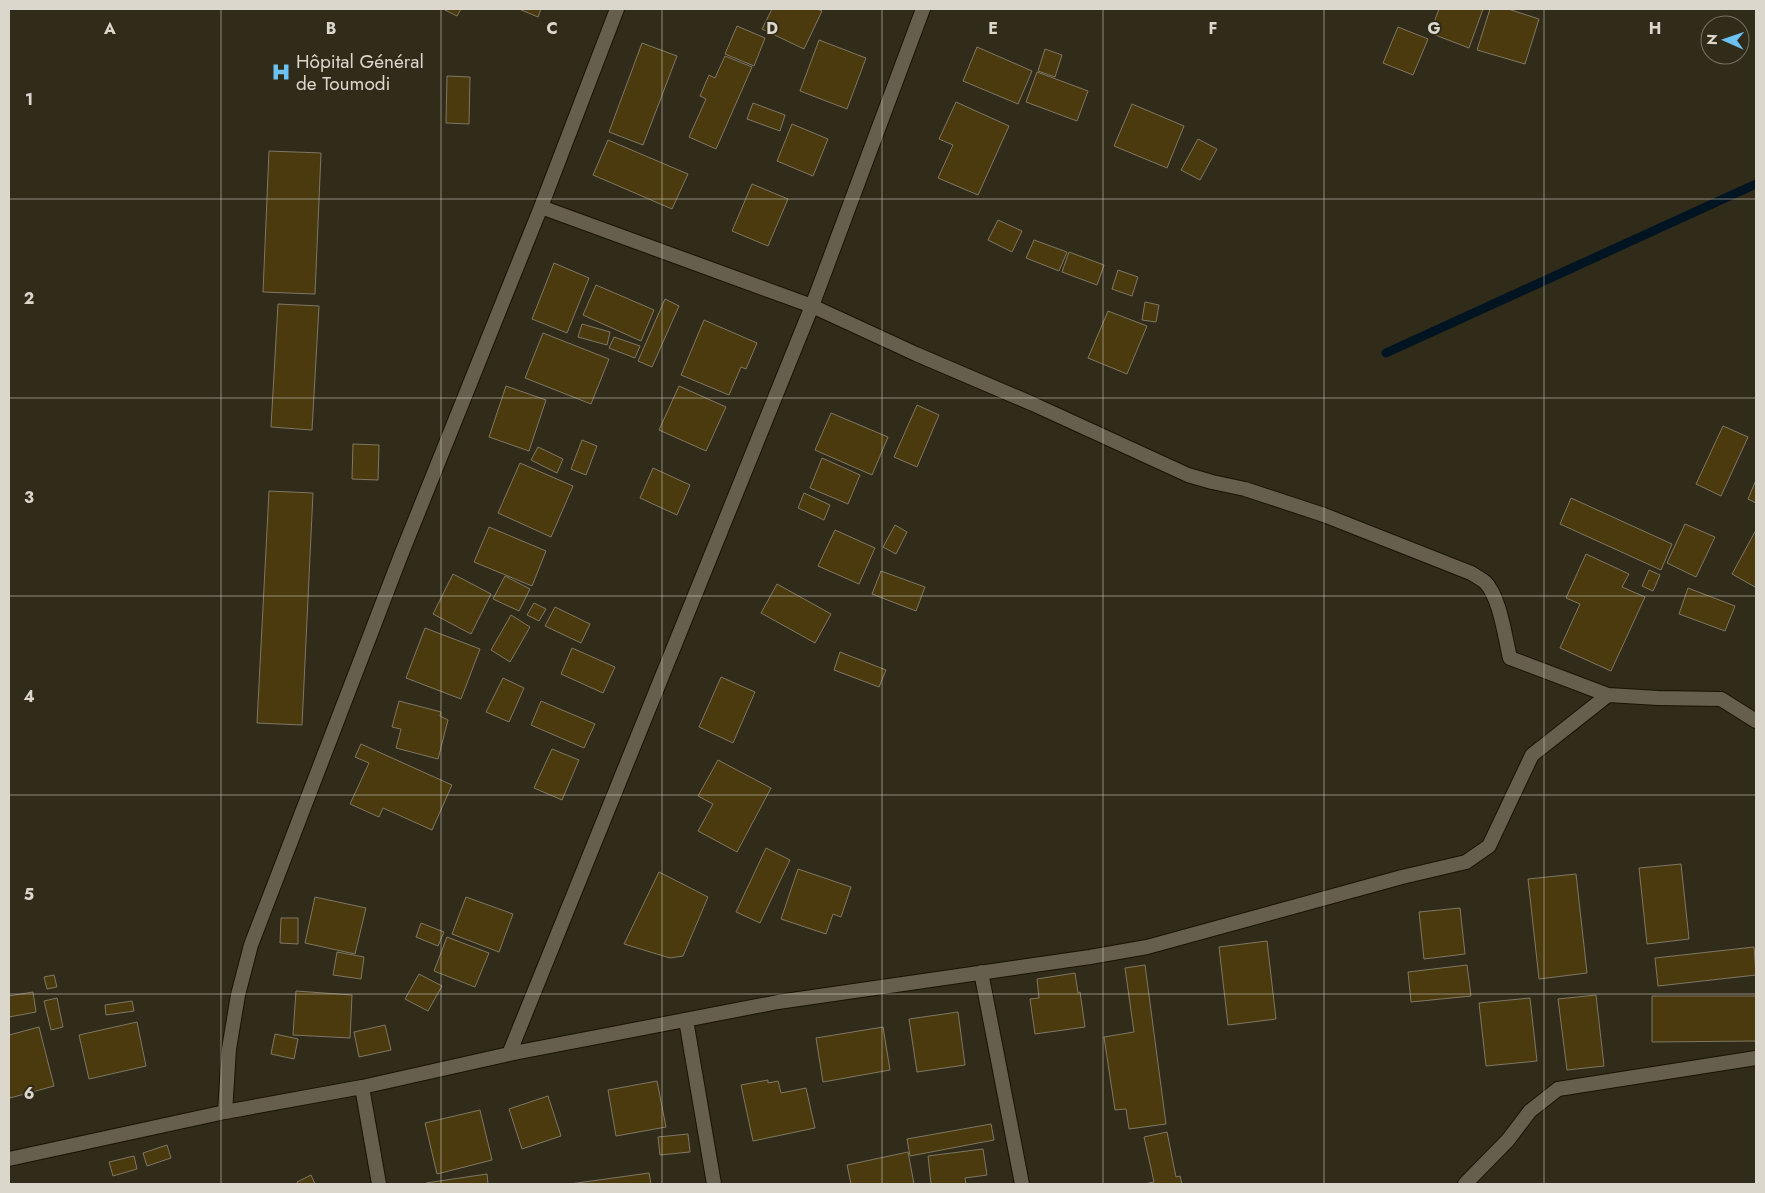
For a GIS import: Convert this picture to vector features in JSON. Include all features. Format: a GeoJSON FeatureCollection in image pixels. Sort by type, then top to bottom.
{"type":"FeatureCollection","features":[{"type":"Feature","properties":{"kind":"street"},"geometry":{"type":"LineString","coordinates":[[225,1112],[229,1049],[238,995],[251,945],[397,564],[541,207],[617,9]]}},
{"type":"Feature","properties":{"kind":"street"},"geometry":{"type":"LineString","coordinates":[[509,1054],[812,306],[923,9]]}},
{"type":"Feature","properties":{"kind":"street"},"geometry":{"type":"LineString","coordinates":[[541,207],[812,306],[1188,475],[1245,489],[1324,515],[1471,573],[1485,583],[1492,593],[1510,658],[1608,695],[1721,699],[1756,721]]}},
{"type":"Feature","properties":{"kind":"street"},"geometry":{"type":"LineString","coordinates":[[9,1159],[225,1112],[362,1087],[509,1054],[778,1002],[1090,957],[1146,947],[1392,879],[1466,862],[1489,846],[1532,755],[1608,695]]}},
{"type":"Feature","properties":{"kind":"street"},"geometry":{"type":"LineString","coordinates":[[981,972],[1022,1184]]}},
{"type":"Feature","properties":{"kind":"street"},"geometry":{"type":"LineString","coordinates":[[686,1020],[714,1184]]}},
{"type":"Feature","properties":{"kind":"street"},"geometry":{"type":"LineString","coordinates":[[1465,1184],[1508,1140],[1530,1110],[1558,1089],[1756,1058]]}},
{"type":"Feature","properties":{"kind":"street"},"geometry":{"type":"LineString","coordinates":[[362,1087],[378,1184]]}},
{"type":"Feature","properties":{"kind":"building"},"geometry":{"type":"Polygon","coordinates":[[[443,9],[461,9],[457,16],[443,9]]]}},
{"type":"Feature","properties":{"kind":"building"},"geometry":{"type":"Polygon","coordinates":[[[519,9],[541,9],[538,17],[519,9]]]}},
{"type":"Feature","properties":{"kind":"building"},"geometry":{"type":"Polygon","coordinates":[[[772,9],[817,9],[822,11],[804,49],[762,29],[772,9]]]}},
{"type":"Feature","properties":{"kind":"building"},"geometry":{"type":"Polygon","coordinates":[[[1439,9],[1483,9],[1469,48],[1430,33],[1439,9]]]}},
{"type":"Feature","properties":{"kind":"building"},"geometry":{"type":"Polygon","coordinates":[[[1490,9],[1508,9],[1539,19],[1525,64],[1477,50],[1490,9]]]}},
{"type":"Feature","properties":{"kind":"building"},"geometry":{"type":"Polygon","coordinates":[[[737,26],[765,38],[754,66],[725,54],[737,26]]]}},
{"type":"Feature","properties":{"kind":"building"},"geometry":{"type":"Polygon","coordinates":[[[1398,27],[1428,39],[1413,75],[1383,63],[1398,27]]]}},
{"type":"Feature","properties":{"kind":"building"},"geometry":{"type":"Polygon","coordinates":[[[819,40],[866,58],[847,109],[800,91],[819,40]]]}},
{"type":"Feature","properties":{"kind":"building"},"geometry":{"type":"Polygon","coordinates":[[[642,43],[677,56],[643,145],[609,132],[642,43]]]}},
{"type":"Feature","properties":{"kind":"building"},"geometry":{"type":"Polygon","coordinates":[[[977,47],[1032,71],[1018,104],[963,81],[977,47]]]}},
{"type":"Feature","properties":{"kind":"building"},"geometry":{"type":"Polygon","coordinates":[[[1045,49],[1062,55],[1055,77],[1038,71],[1045,49]]]}},
{"type":"Feature","properties":{"kind":"building"},"geometry":{"type":"Polygon","coordinates":[[[725,56],[752,67],[716,149],[689,137],[706,99],[700,96],[709,75],[715,78],[725,56]]]}},
{"type":"Feature","properties":{"kind":"building"},"geometry":{"type":"Polygon","coordinates":[[[1037,72],[1088,91],[1077,121],[1026,102],[1037,72]]]}},
{"type":"Feature","properties":{"kind":"building"},"geometry":{"type":"Polygon","coordinates":[[[447,76],[470,77],[469,124],[446,123],[447,76]]]}},
{"type":"Feature","properties":{"kind":"building"},"geometry":{"type":"Polygon","coordinates":[[[956,102],[1009,126],[978,195],[938,178],[953,145],[939,139],[956,102]]]}},
{"type":"Feature","properties":{"kind":"building"},"geometry":{"type":"Polygon","coordinates":[[[753,103],[785,115],[780,131],[747,119],[753,103]]]}},
{"type":"Feature","properties":{"kind":"building"},"geometry":{"type":"Polygon","coordinates":[[[1132,104],[1184,126],[1167,168],[1114,146],[1132,104]]]}},
{"type":"Feature","properties":{"kind":"building"},"geometry":{"type":"Polygon","coordinates":[[[792,124],[828,139],[813,176],[777,161],[792,124]]]}},
{"type":"Feature","properties":{"kind":"building"},"geometry":{"type":"Polygon","coordinates":[[[1198,139],[1217,149],[1200,180],[1181,170],[1198,139]]]}},
{"type":"Feature","properties":{"kind":"building"},"geometry":{"type":"Polygon","coordinates":[[[608,140],[688,174],[672,209],[593,175],[608,140]]]}},
{"type":"Feature","properties":{"kind":"building"},"geometry":{"type":"Polygon","coordinates":[[[269,151],[321,153],[315,294],[263,292],[269,151]]]}},
{"type":"Feature","properties":{"kind":"building"},"geometry":{"type":"Polygon","coordinates":[[[752,184],[788,199],[768,246],[732,231],[752,184]]]}},
{"type":"Feature","properties":{"kind":"building"},"geometry":{"type":"Polygon","coordinates":[[[998,220],[1022,231],[1012,252],[988,240],[998,220]]]}},
{"type":"Feature","properties":{"kind":"building"},"geometry":{"type":"Polygon","coordinates":[[[1034,240],[1067,252],[1059,271],[1026,258],[1034,240]]]}},
{"type":"Feature","properties":{"kind":"building"},"geometry":{"type":"Polygon","coordinates":[[[1069,252],[1104,265],[1097,285],[1062,272],[1069,252]]]}},
{"type":"Feature","properties":{"kind":"building"},"geometry":{"type":"Polygon","coordinates":[[[554,263],[589,278],[567,333],[532,319],[554,263]]]}},
{"type":"Feature","properties":{"kind":"building"},"geometry":{"type":"Polygon","coordinates":[[[1118,270],[1138,277],[1132,296],[1112,289],[1118,270]]]}},
{"type":"Feature","properties":{"kind":"building"},"geometry":{"type":"Polygon","coordinates":[[[596,285],[654,310],[641,341],[583,315],[596,285]]]}},
{"type":"Feature","properties":{"kind":"building"},"geometry":{"type":"Polygon","coordinates":[[[665,299],[679,306],[652,367],[638,361],[665,299]]]}},
{"type":"Feature","properties":{"kind":"building"},"geometry":{"type":"Polygon","coordinates":[[[1145,302],[1159,305],[1156,322],[1142,320],[1145,302]]]}},
{"type":"Feature","properties":{"kind":"building"},"geometry":{"type":"Polygon","coordinates":[[[278,304],[319,306],[312,430],[271,427],[278,304]]]}},
{"type":"Feature","properties":{"kind":"building"},"geometry":{"type":"Polygon","coordinates":[[[1108,311],[1147,326],[1127,374],[1088,358],[1108,311]]]}},
{"type":"Feature","properties":{"kind":"building"},"geometry":{"type":"Polygon","coordinates":[[[704,320],[757,343],[746,369],[741,367],[729,395],[681,375],[704,320]]]}},
{"type":"Feature","properties":{"kind":"building"},"geometry":{"type":"Polygon","coordinates":[[[582,324],[610,332],[607,345],[578,337],[582,324]]]}},
{"type":"Feature","properties":{"kind":"building"},"geometry":{"type":"Polygon","coordinates":[[[543,333],[609,359],[591,404],[525,378],[543,333]]]}},
{"type":"Feature","properties":{"kind":"building"},"geometry":{"type":"Polygon","coordinates":[[[614,337],[640,346],[635,358],[609,348],[614,337]]]}},
{"type":"Feature","properties":{"kind":"building"},"geometry":{"type":"Polygon","coordinates":[[[506,386],[546,400],[529,451],[489,437],[506,386]]]}},
{"type":"Feature","properties":{"kind":"building"},"geometry":{"type":"Polygon","coordinates":[[[679,386],[726,407],[706,451],[659,430],[679,386]]]}},
{"type":"Feature","properties":{"kind":"building"},"geometry":{"type":"Polygon","coordinates":[[[917,405],[939,415],[917,467],[894,457],[917,405]]]}},
{"type":"Feature","properties":{"kind":"building"},"geometry":{"type":"Polygon","coordinates":[[[831,413],[888,437],[872,475],[815,450],[831,413]]]}},
{"type":"Feature","properties":{"kind":"building"},"geometry":{"type":"Polygon","coordinates":[[[1723,426],[1748,437],[1721,496],[1696,484],[1723,426]]]}},
{"type":"Feature","properties":{"kind":"building"},"geometry":{"type":"Polygon","coordinates":[[[582,440],[597,446],[586,475],[571,469],[582,440]]]}},
{"type":"Feature","properties":{"kind":"building"},"geometry":{"type":"Polygon","coordinates":[[[353,444],[379,445],[378,480],[352,479],[353,444]]]}},
{"type":"Feature","properties":{"kind":"building"},"geometry":{"type":"Polygon","coordinates":[[[538,447],[563,459],[557,473],[531,460],[538,447]]]}},
{"type":"Feature","properties":{"kind":"building"},"geometry":{"type":"Polygon","coordinates":[[[822,458],[860,475],[848,504],[810,488],[822,458]]]}},
{"type":"Feature","properties":{"kind":"building"},"geometry":{"type":"Polygon","coordinates":[[[520,463],[573,486],[551,537],[498,513],[520,463]]]}},
{"type":"Feature","properties":{"kind":"building"},"geometry":{"type":"Polygon","coordinates":[[[653,468],[690,485],[677,515],[640,498],[653,468]]]}},
{"type":"Feature","properties":{"kind":"building"},"geometry":{"type":"Polygon","coordinates":[[[1756,480],[1756,503],[1748,499],[1756,480]]]}},
{"type":"Feature","properties":{"kind":"building"},"geometry":{"type":"Polygon","coordinates":[[[269,491],[313,493],[302,725],[257,723],[269,491]]]}},
{"type":"Feature","properties":{"kind":"building"},"geometry":{"type":"Polygon","coordinates":[[[804,493],[830,505],[824,520],[798,508],[804,493]]]}},
{"type":"Feature","properties":{"kind":"building"},"geometry":{"type":"Polygon","coordinates":[[[1571,498],[1672,544],[1661,570],[1560,524],[1571,498]]]}},
{"type":"Feature","properties":{"kind":"building"},"geometry":{"type":"Polygon","coordinates":[[[1685,524],[1715,537],[1696,577],[1667,563],[1685,524]]]}},
{"type":"Feature","properties":{"kind":"building"},"geometry":{"type":"Polygon","coordinates":[[[895,525],[907,532],[896,554],[883,547],[895,525]]]}},
{"type":"Feature","properties":{"kind":"building"},"geometry":{"type":"Polygon","coordinates":[[[489,527],[546,551],[532,586],[474,562],[489,527]]]}},
{"type":"Feature","properties":{"kind":"building"},"geometry":{"type":"Polygon","coordinates":[[[835,530],[875,548],[859,584],[818,566],[835,530]]]}},
{"type":"Feature","properties":{"kind":"building"},"geometry":{"type":"Polygon","coordinates":[[[1756,530],[1756,584],[1755,587],[1732,574],[1756,530]]]}},
{"type":"Feature","properties":{"kind":"building"},"geometry":{"type":"Polygon","coordinates":[[[1586,554],[1629,574],[1622,587],[1645,597],[1611,671],[1560,648],[1580,604],[1566,598],[1586,554]]]}},
{"type":"Feature","properties":{"kind":"building"},"geometry":{"type":"Polygon","coordinates":[[[1649,570],[1660,575],[1653,591],[1642,586],[1649,570]]]}},
{"type":"Feature","properties":{"kind":"building"},"geometry":{"type":"Polygon","coordinates":[[[881,571],[925,587],[916,611],[872,594],[881,571]]]}},
{"type":"Feature","properties":{"kind":"building"},"geometry":{"type":"Polygon","coordinates":[[[453,574],[491,594],[471,634],[433,614],[453,574]]]}},
{"type":"Feature","properties":{"kind":"building"},"geometry":{"type":"Polygon","coordinates":[[[505,576],[530,589],[519,611],[493,599],[505,576]]]}},
{"type":"Feature","properties":{"kind":"building"},"geometry":{"type":"Polygon","coordinates":[[[777,584],[831,614],[815,643],[761,613],[777,584]]]}},
{"type":"Feature","properties":{"kind":"building"},"geometry":{"type":"Polygon","coordinates":[[[1688,588],[1735,606],[1725,631],[1679,614],[1688,588]]]}},
{"type":"Feature","properties":{"kind":"building"},"geometry":{"type":"Polygon","coordinates":[[[534,603],[546,609],[539,621],[527,615],[534,603]]]}},
{"type":"Feature","properties":{"kind":"building"},"geometry":{"type":"Polygon","coordinates":[[[555,607],[590,624],[581,643],[545,626],[555,607]]]}},
{"type":"Feature","properties":{"kind":"building"},"geometry":{"type":"Polygon","coordinates":[[[511,615],[530,627],[510,662],[491,650],[511,615]]]}},
{"type":"Feature","properties":{"kind":"building"},"geometry":{"type":"Polygon","coordinates":[[[425,628],[480,649],[461,699],[406,678],[425,628]]]}},
{"type":"Feature","properties":{"kind":"building"},"geometry":{"type":"Polygon","coordinates":[[[572,648],[615,667],[603,693],[561,674],[572,648]]]}},
{"type":"Feature","properties":{"kind":"building"},"geometry":{"type":"Polygon","coordinates":[[[840,652],[886,670],[879,687],[834,670],[840,652]]]}},
{"type":"Feature","properties":{"kind":"building"},"geometry":{"type":"Polygon","coordinates":[[[721,677],[755,692],[733,743],[699,727],[721,677]]]}},
{"type":"Feature","properties":{"kind":"building"},"geometry":{"type":"Polygon","coordinates":[[[503,678],[524,688],[509,722],[486,712],[503,678]]]}},
{"type":"Feature","properties":{"kind":"building"},"geometry":{"type":"Polygon","coordinates":[[[399,701],[441,712],[440,716],[448,720],[438,759],[396,748],[401,729],[392,727],[399,701]]]}},
{"type":"Feature","properties":{"kind":"building"},"geometry":{"type":"Polygon","coordinates":[[[541,701],[595,724],[584,748],[531,725],[541,701]]]}},
{"type":"Feature","properties":{"kind":"building"},"geometry":{"type":"Polygon","coordinates":[[[361,744],[452,785],[432,830],[383,808],[379,817],[350,804],[369,763],[355,757],[361,744]]]}},
{"type":"Feature","properties":{"kind":"building"},"geometry":{"type":"Polygon","coordinates":[[[552,749],[579,760],[562,800],[534,788],[552,749]]]}},
{"type":"Feature","properties":{"kind":"building"},"geometry":{"type":"Polygon","coordinates":[[[718,760],[771,788],[737,852],[698,831],[713,804],[698,796],[718,760]]]}},
{"type":"Feature","properties":{"kind":"building"},"geometry":{"type":"Polygon","coordinates":[[[766,848],[790,860],[760,923],[736,912],[766,848]]]}},
{"type":"Feature","properties":{"kind":"building"},"geometry":{"type":"Polygon","coordinates":[[[1681,864],[1689,939],[1647,944],[1639,868],[1681,864]]]}},
{"type":"Feature","properties":{"kind":"building"},"geometry":{"type":"Polygon","coordinates":[[[798,869],[851,887],[841,917],[833,914],[826,934],[781,919],[798,869]]]}},
{"type":"Feature","properties":{"kind":"building"},"geometry":{"type":"Polygon","coordinates":[[[659,872],[708,897],[683,956],[670,958],[624,944],[659,872]]]}},
{"type":"Feature","properties":{"kind":"building"},"geometry":{"type":"Polygon","coordinates":[[[1576,874],[1587,973],[1539,979],[1528,879],[1576,874]]]}},
{"type":"Feature","properties":{"kind":"building"},"geometry":{"type":"Polygon","coordinates":[[[315,897],[366,908],[355,954],[305,943],[315,897]]]}},
{"type":"Feature","properties":{"kind":"building"},"geometry":{"type":"Polygon","coordinates":[[[466,897],[513,914],[499,952],[452,934],[466,897]]]}},
{"type":"Feature","properties":{"kind":"building"},"geometry":{"type":"Polygon","coordinates":[[[1460,908],[1465,954],[1424,959],[1419,912],[1460,908]]]}},
{"type":"Feature","properties":{"kind":"building"},"geometry":{"type":"Polygon","coordinates":[[[281,918],[298,918],[298,944],[280,943],[281,918]]]}},
{"type":"Feature","properties":{"kind":"building"},"geometry":{"type":"Polygon","coordinates":[[[421,923],[444,932],[438,946],[416,937],[421,923]]]}},
{"type":"Feature","properties":{"kind":"building"},"geometry":{"type":"Polygon","coordinates":[[[447,937],[489,953],[475,987],[434,971],[447,937]]]}},
{"type":"Feature","properties":{"kind":"building"},"geometry":{"type":"Polygon","coordinates":[[[1267,941],[1276,1019],[1228,1025],[1219,947],[1267,941]]]}},
{"type":"Feature","properties":{"kind":"building"},"geometry":{"type":"Polygon","coordinates":[[[1754,947],[1756,975],[1658,986],[1655,958],[1754,947]]]}},
{"type":"Feature","properties":{"kind":"building"},"geometry":{"type":"Polygon","coordinates":[[[337,952],[364,957],[361,979],[333,975],[337,952]]]}},
{"type":"Feature","properties":{"kind":"building"},"geometry":{"type":"Polygon","coordinates":[[[1145,965],[1166,1124],[1129,1129],[1126,1109],[1115,1110],[1104,1037],[1134,1032],[1125,968],[1145,965]]]}},
{"type":"Feature","properties":{"kind":"building"},"geometry":{"type":"Polygon","coordinates":[[[1467,965],[1471,996],[1411,1002],[1408,972],[1467,965]]]}},
{"type":"Feature","properties":{"kind":"building"},"geometry":{"type":"Polygon","coordinates":[[[1075,973],[1085,1027],[1035,1034],[1030,999],[1039,998],[1037,979],[1075,973]]]}},
{"type":"Feature","properties":{"kind":"building"},"geometry":{"type":"Polygon","coordinates":[[[419,974],[442,986],[428,1011],[405,999],[419,974]]]}},
{"type":"Feature","properties":{"kind":"building"},"geometry":{"type":"Polygon","coordinates":[[[54,975],[57,987],[47,989],[44,977],[54,975]]]}},
{"type":"Feature","properties":{"kind":"building"},"geometry":{"type":"Polygon","coordinates":[[[296,991],[352,995],[350,1038],[293,1035],[296,991]]]}},
{"type":"Feature","properties":{"kind":"building"},"geometry":{"type":"Polygon","coordinates":[[[33,992],[36,1012],[9,1017],[9,996],[33,992]]]}},
{"type":"Feature","properties":{"kind":"building"},"geometry":{"type":"Polygon","coordinates":[[[1596,995],[1604,1066],[1567,1070],[1558,999],[1596,995]]]}},
{"type":"Feature","properties":{"kind":"building"},"geometry":{"type":"Polygon","coordinates":[[[1652,996],[1756,996],[1756,1041],[1652,1042],[1652,996]]]}},
{"type":"Feature","properties":{"kind":"building"},"geometry":{"type":"Polygon","coordinates":[[[57,998],[63,1027],[51,1030],[44,1001],[57,998]]]}},
{"type":"Feature","properties":{"kind":"building"},"geometry":{"type":"Polygon","coordinates":[[[1530,998],[1537,1061],[1486,1066],[1479,1003],[1530,998]]]}},
{"type":"Feature","properties":{"kind":"building"},"geometry":{"type":"Polygon","coordinates":[[[132,1001],[134,1011],[106,1015],[105,1005],[132,1001]]]}},
{"type":"Feature","properties":{"kind":"building"},"geometry":{"type":"Polygon","coordinates":[[[958,1012],[965,1065],[917,1072],[909,1019],[958,1012]]]}},
{"type":"Feature","properties":{"kind":"building"},"geometry":{"type":"Polygon","coordinates":[[[137,1022],[146,1066],[89,1079],[79,1035],[137,1022]]]}},
{"type":"Feature","properties":{"kind":"building"},"geometry":{"type":"Polygon","coordinates":[[[385,1025],[391,1050],[359,1057],[354,1032],[385,1025]]]}},
{"type":"Feature","properties":{"kind":"building"},"geometry":{"type":"Polygon","coordinates":[[[39,1027],[54,1086],[10,1098],[9,1035],[39,1027]]]}},
{"type":"Feature","properties":{"kind":"building"},"geometry":{"type":"Polygon","coordinates":[[[883,1027],[890,1070],[823,1082],[816,1038],[883,1027]]]}},
{"type":"Feature","properties":{"kind":"building"},"geometry":{"type":"Polygon","coordinates":[[[275,1034],[298,1039],[294,1059],[271,1054],[275,1034]]]}},
{"type":"Feature","properties":{"kind":"building"},"geometry":{"type":"Polygon","coordinates":[[[768,1080],[768,1083],[778,1081],[781,1093],[806,1088],[815,1128],[753,1141],[741,1085],[768,1080]]]}},
{"type":"Feature","properties":{"kind":"building"},"geometry":{"type":"Polygon","coordinates":[[[657,1081],[666,1127],[616,1136],[608,1090],[657,1081]]]}},
{"type":"Feature","properties":{"kind":"building"},"geometry":{"type":"Polygon","coordinates":[[[548,1096],[561,1136],[522,1149],[509,1109],[548,1096]]]}},
{"type":"Feature","properties":{"kind":"building"},"geometry":{"type":"Polygon","coordinates":[[[480,1110],[492,1160],[437,1174],[425,1123],[480,1110]]]}},
{"type":"Feature","properties":{"kind":"building"},"geometry":{"type":"Polygon","coordinates":[[[991,1124],[994,1140],[910,1156],[907,1139],[991,1124]]]}},
{"type":"Feature","properties":{"kind":"building"},"geometry":{"type":"Polygon","coordinates":[[[1167,1132],[1176,1177],[1180,1176],[1182,1184],[1144,1184],[1154,1182],[1144,1137],[1167,1132]]]}},
{"type":"Feature","properties":{"kind":"building"},"geometry":{"type":"Polygon","coordinates":[[[688,1134],[690,1152],[660,1155],[658,1137],[688,1134]]]}},
{"type":"Feature","properties":{"kind":"building"},"geometry":{"type":"Polygon","coordinates":[[[167,1145],[171,1158],[147,1166],[143,1153],[167,1145]]]}},
{"type":"Feature","properties":{"kind":"building"},"geometry":{"type":"Polygon","coordinates":[[[983,1149],[987,1175],[965,1178],[966,1184],[931,1184],[928,1156],[983,1149]]]}},
{"type":"Feature","properties":{"kind":"building"},"geometry":{"type":"Polygon","coordinates":[[[908,1152],[914,1184],[851,1184],[847,1165],[908,1152]]]}},
{"type":"Feature","properties":{"kind":"building"},"geometry":{"type":"Polygon","coordinates":[[[134,1156],[137,1169],[113,1176],[109,1162],[134,1156]]]}},
{"type":"Feature","properties":{"kind":"building"},"geometry":{"type":"Polygon","coordinates":[[[649,1173],[651,1184],[570,1184],[649,1173]]]}},
{"type":"Feature","properties":{"kind":"building"},"geometry":{"type":"Polygon","coordinates":[[[487,1174],[488,1184],[426,1184],[426,1183],[487,1174]]]}},
{"type":"Feature","properties":{"kind":"building"},"geometry":{"type":"Polygon","coordinates":[[[311,1175],[315,1184],[298,1184],[297,1182],[311,1175]]]}},
{"type":"Feature","properties":{"kind":"waterway"},"geometry":{"type":"LineString","coordinates":[[1386,353],[1756,184]]}},
{"type":"Feature","properties":{"kind":"place","name":"Hôpital Général de Toumodi"},"geometry":{"type":"Point","coordinates":[281,72]}}]}
